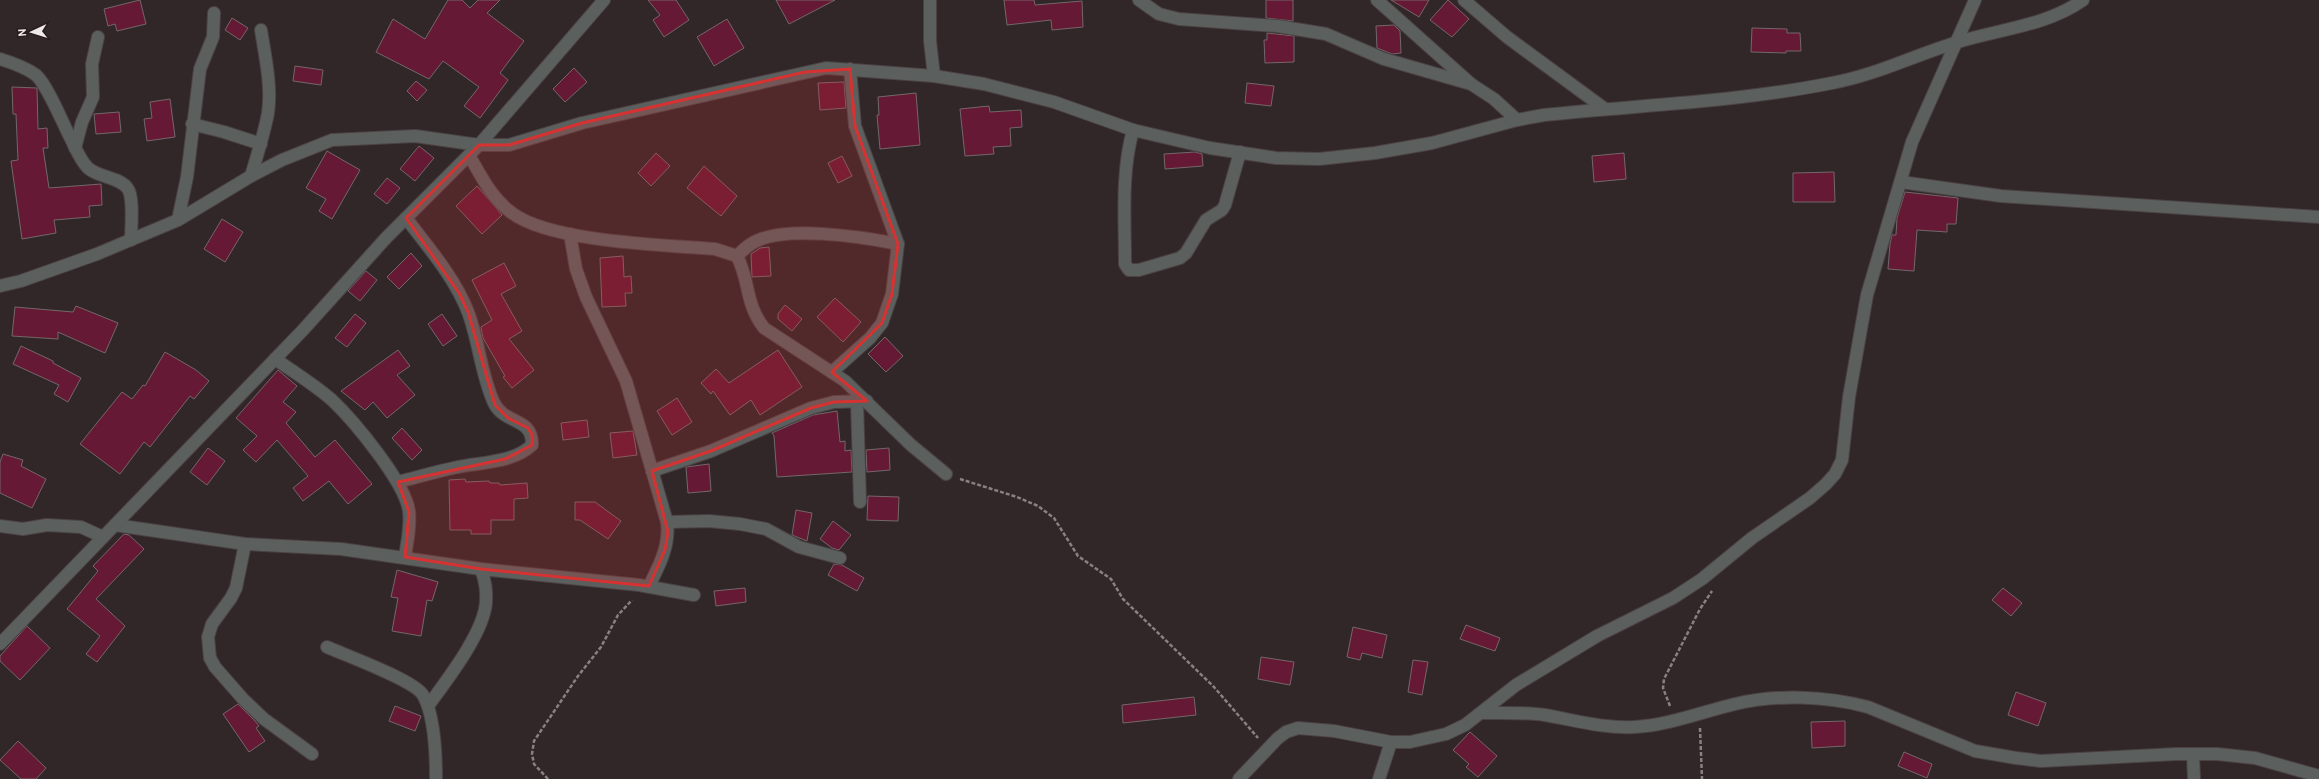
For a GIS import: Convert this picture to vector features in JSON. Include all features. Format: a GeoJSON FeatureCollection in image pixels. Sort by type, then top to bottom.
{"type":"FeatureCollection","features":[{"type":"Feature","properties":{"kind":"street"},"geometry":{"type":"LineString","coordinates":[[0,644],[275,359],[406,218],[468,156],[480,146],[604,0]]}},
{"type":"Feature","properties":{"kind":"street"},"geometry":{"type":"LineString","coordinates":[[930,0],[930,41],[934,76]]}},
{"type":"Feature","properties":{"kind":"street"},"geometry":{"type":"LineString","coordinates":[[1139,0],[1159,14],[1180,19],[1277,26],[1326,34],[1384,59],[1471,84]]}},
{"type":"Feature","properties":{"kind":"street"},"geometry":{"type":"LineString","coordinates":[[1377,0],[1471,84],[1494,99],[1517,120]]}},
{"type":"Feature","properties":{"kind":"street"},"geometry":{"type":"LineString","coordinates":[[1464,0],[1507,36],[1604,109]]}},
{"type":"Feature","properties":{"kind":"street"},"geometry":{"type":"LineString","coordinates":[[1239,779],[1268,748],[1286,732],[1305,728],[1334,731],[1391,742],[1422,740],[1446,734],[1465,725],[1516,685],[1597,636],[1673,598],[1718,567],[1752,538],[1810,498],[1826,484],[1839,467],[1842,460],[1849,397],[1867,295],[1912,142],[1975,0]]}},
{"type":"Feature","properties":{"kind":"street"},"geometry":{"type":"LineString","coordinates":[[0,286],[28,279],[131,240],[178,220],[250,176],[282,160],[332,140],[415,136],[480,146],[509,145],[582,123],[661,107],[826,68],[934,76],[984,84],[1054,102],[1133,130],[1210,148],[1276,158],[1319,159],[1375,153],[1432,143],[1517,120],[1604,109],[1757,95],[1833,83],[1882,71],[1957,42],[2043,20],[2072,8],[2083,0]]}},
{"type":"Feature","properties":{"kind":"street"},"geometry":{"type":"LineString","coordinates":[[178,220],[187,177],[192,124],[200,69],[213,37],[214,13]]}},
{"type":"Feature","properties":{"kind":"street"},"geometry":{"type":"LineString","coordinates":[[250,176],[261,144],[268,112],[268,90],[261,30]]}},
{"type":"Feature","properties":{"kind":"street"},"geometry":{"type":"LineString","coordinates":[[75,148],[82,122],[93,97],[92,64],[98,37]]}},
{"type":"Feature","properties":{"kind":"street"},"geometry":{"type":"LineString","coordinates":[[0,59],[20,66],[37,76],[52,100],[75,148],[89,168],[100,176],[124,184],[128,188],[131,200],[131,240]]}},
{"type":"Feature","properties":{"kind":"street"},"geometry":{"type":"LineString","coordinates":[[832,372],[870,338],[882,323],[892,294],[898,244],[855,126],[850,69]]}},
{"type":"Feature","properties":{"kind":"street"},"geometry":{"type":"LineString","coordinates":[[192,124],[224,132],[261,144]]}},
{"type":"Feature","properties":{"kind":"street"},"geometry":{"type":"LineString","coordinates":[[1133,130],[1128,150],[1125,187],[1125,264],[1129,270],[1172,262],[1186,253],[1206,220],[1222,210],[1225,206],[1240,152]]}},
{"type":"Feature","properties":{"kind":"street"},"geometry":{"type":"LineString","coordinates":[[468,156],[487,187],[512,213],[532,225],[570,234],[714,249],[736,256],[743,271],[754,316],[764,328],[802,355],[832,372],[862,402],[910,445],[946,474]]}},
{"type":"Feature","properties":{"kind":"street"},"geometry":{"type":"LineString","coordinates":[[1901,182],[2001,196],[2319,217]]}},
{"type":"Feature","properties":{"kind":"street"},"geometry":{"type":"LineString","coordinates":[[398,482],[459,466],[505,459],[526,451],[532,445],[532,435],[528,428],[508,418],[495,405],[468,312],[459,293],[406,218]]}},
{"type":"Feature","properties":{"kind":"street"},"geometry":{"type":"LineString","coordinates":[[570,234],[576,269],[597,322],[626,380],[667,522],[668,532],[666,550],[644,585]]}},
{"type":"Feature","properties":{"kind":"street"},"geometry":{"type":"LineString","coordinates":[[736,256],[752,243],[782,235],[839,234],[898,244]]}},
{"type":"Feature","properties":{"kind":"street"},"geometry":{"type":"LineString","coordinates":[[275,359],[332,400],[380,457],[398,482],[404,494],[409,512],[405,557]]}},
{"type":"Feature","properties":{"kind":"street"},"geometry":{"type":"LineString","coordinates":[[652,471],[711,451],[811,408],[834,402],[862,402]]}},
{"type":"Feature","properties":{"kind":"street"},"geometry":{"type":"LineString","coordinates":[[860,502],[862,402]]}},
{"type":"Feature","properties":{"kind":"street"},"geometry":{"type":"LineString","coordinates":[[667,522],[709,521],[740,524],[766,529],[799,547],[840,558]]}},
{"type":"Feature","properties":{"kind":"street"},"geometry":{"type":"LineString","coordinates":[[115,524],[245,544],[341,549],[481,569],[644,585],[694,595]]}},
{"type":"Feature","properties":{"kind":"street"},"geometry":{"type":"LineString","coordinates":[[0,526],[23,529],[48,525],[81,527],[103,537]]}},
{"type":"Feature","properties":{"kind":"street"},"geometry":{"type":"LineString","coordinates":[[245,544],[236,588],[231,598],[212,624],[208,637],[210,658],[215,667],[264,719],[312,754]]}},
{"type":"Feature","properties":{"kind":"street"},"geometry":{"type":"LineString","coordinates":[[428,706],[470,645],[481,620],[486,604],[487,588],[481,569]]}},
{"type":"Feature","properties":{"kind":"street"},"geometry":{"type":"LineString","coordinates":[[327,647],[410,684],[422,693],[428,706],[434,740],[436,779]]}},
{"type":"Feature","properties":{"kind":"street"},"geometry":{"type":"LineString","coordinates":[[1481,713],[1543,715],[1614,726],[1633,727],[1666,722],[1754,700],[1810,699],[1851,703],[1868,707],[1975,751],[2016,758],[2041,761],[2193,754],[2255,758],[2319,776]]}},
{"type":"Feature","properties":{"kind":"street"},"geometry":{"type":"LineString","coordinates":[[1379,779],[1391,742]]}},
{"type":"Feature","properties":{"kind":"street"},"geometry":{"type":"LineString","coordinates":[[2193,754],[2194,779]]}},
{"type":"Feature","properties":{"kind":"path"},"geometry":{"type":"LineString","coordinates":[[946,474],[1017,497],[1038,506],[1054,518],[1078,556],[1111,579],[1123,598],[1214,687],[1268,748]]}},
{"type":"Feature","properties":{"kind":"path"},"geometry":{"type":"LineString","coordinates":[[1666,722],[1670,708],[1663,688],[1664,679],[1700,609],[1711,594],[1716,582],[1718,567]]}},
{"type":"Feature","properties":{"kind":"path"},"geometry":{"type":"LineString","coordinates":[[548,779],[534,764],[532,754],[534,741],[546,721],[601,648],[618,615],[644,585]]}},
{"type":"Feature","properties":{"kind":"path"},"geometry":{"type":"LineString","coordinates":[[1695,714],[1701,734],[1700,760],[1702,779]]}},
{"type":"Feature","properties":{"kind":"highlighted area"},"geometry":{"type":"Polygon","coordinates":[[[850,69],[855,126],[898,244],[892,294],[882,323],[832,372],[867,401],[834,402],[811,408],[711,451],[652,471],[668,532],[665,550],[649,586],[481,569],[405,557],[409,512],[398,482],[505,459],[532,445],[532,435],[528,428],[508,418],[495,405],[468,312],[459,293],[406,218],[479,145],[509,145],[582,123],[805,72],[850,69]]]}},
{"type":"Feature","properties":{"kind":"building"},"geometry":{"type":"Polygon","coordinates":[[[140,0],[146,24],[117,31],[115,24],[108,26],[104,9],[140,0]]]}},
{"type":"Feature","properties":{"kind":"building"},"geometry":{"type":"Polygon","coordinates":[[[448,0],[462,0],[470,8],[478,0],[500,0],[487,13],[524,41],[500,73],[508,80],[480,118],[464,106],[479,87],[443,61],[429,79],[376,52],[393,19],[425,39],[448,0]]]}},
{"type":"Feature","properties":{"kind":"building"},"geometry":{"type":"Polygon","coordinates":[[[648,0],[676,0],[689,20],[664,37],[653,20],[660,15],[648,0]]]}},
{"type":"Feature","properties":{"kind":"building"},"geometry":{"type":"Polygon","coordinates":[[[776,0],[835,0],[789,24],[776,0]]]}},
{"type":"Feature","properties":{"kind":"building"},"geometry":{"type":"Polygon","coordinates":[[[1004,0],[1034,0],[1035,5],[1082,1],[1083,27],[1052,30],[1051,20],[1007,25],[1004,0]]]}},
{"type":"Feature","properties":{"kind":"building"},"geometry":{"type":"Polygon","coordinates":[[[1266,0],[1293,0],[1293,21],[1266,18],[1266,0]]]}},
{"type":"Feature","properties":{"kind":"building"},"geometry":{"type":"Polygon","coordinates":[[[1391,0],[1429,0],[1419,17],[1391,0]]]}},
{"type":"Feature","properties":{"kind":"building"},"geometry":{"type":"Polygon","coordinates":[[[1448,0],[1469,19],[1452,37],[1430,20],[1448,0]]]}},
{"type":"Feature","properties":{"kind":"building"},"geometry":{"type":"Polygon","coordinates":[[[232,18],[248,28],[240,40],[225,30],[232,18]]]}},
{"type":"Feature","properties":{"kind":"building"},"geometry":{"type":"Polygon","coordinates":[[[727,19],[744,48],[714,66],[697,37],[727,19]]]}},
{"type":"Feature","properties":{"kind":"building"},"geometry":{"type":"Polygon","coordinates":[[[1394,25],[1400,31],[1401,53],[1392,54],[1377,48],[1376,26],[1394,25]]]}},
{"type":"Feature","properties":{"kind":"building"},"geometry":{"type":"Polygon","coordinates":[[[1752,28],[1787,29],[1787,33],[1800,33],[1801,51],[1786,51],[1786,53],[1751,52],[1752,28]]]}},
{"type":"Feature","properties":{"kind":"building"},"geometry":{"type":"Polygon","coordinates":[[[1267,33],[1294,36],[1294,62],[1265,63],[1264,40],[1267,40],[1267,33]]]}},
{"type":"Feature","properties":{"kind":"building"},"geometry":{"type":"Polygon","coordinates":[[[295,66],[323,70],[321,85],[293,81],[295,66]]]}},
{"type":"Feature","properties":{"kind":"building"},"geometry":{"type":"Polygon","coordinates":[[[574,68],[587,82],[565,102],[553,89],[574,68]]]}},
{"type":"Feature","properties":{"kind":"building"},"geometry":{"type":"Polygon","coordinates":[[[416,81],[427,90],[417,101],[407,91],[416,81]]]}},
{"type":"Feature","properties":{"kind":"building"},"geometry":{"type":"Polygon","coordinates":[[[844,82],[846,108],[820,110],[818,83],[844,82]]]}},
{"type":"Feature","properties":{"kind":"building"},"geometry":{"type":"Polygon","coordinates":[[[1247,83],[1274,86],[1271,106],[1245,103],[1247,83]]]}},
{"type":"Feature","properties":{"kind":"building"},"geometry":{"type":"Polygon","coordinates":[[[12,87],[37,88],[38,129],[47,128],[48,148],[43,148],[49,188],[101,184],[102,205],[89,206],[90,217],[54,220],[56,233],[22,239],[11,161],[18,160],[16,114],[13,114],[12,87]]]}},
{"type":"Feature","properties":{"kind":"building"},"geometry":{"type":"Polygon","coordinates":[[[916,93],[920,145],[880,149],[877,115],[879,115],[878,97],[916,93]]]}},
{"type":"Feature","properties":{"kind":"building"},"geometry":{"type":"Polygon","coordinates":[[[170,99],[175,137],[147,141],[144,119],[152,118],[150,102],[170,99]]]}},
{"type":"Feature","properties":{"kind":"building"},"geometry":{"type":"Polygon","coordinates":[[[989,106],[990,112],[1021,110],[1022,127],[1010,128],[1011,146],[993,147],[994,154],[965,156],[960,109],[989,106]]]}},
{"type":"Feature","properties":{"kind":"building"},"geometry":{"type":"Polygon","coordinates":[[[119,112],[121,132],[96,134],[94,114],[119,112]]]}},
{"type":"Feature","properties":{"kind":"building"},"geometry":{"type":"Polygon","coordinates":[[[419,146],[434,158],[415,181],[400,169],[419,146]]]}},
{"type":"Feature","properties":{"kind":"building"},"geometry":{"type":"Polygon","coordinates":[[[327,151],[360,170],[332,219],[319,211],[326,199],[306,188],[327,151]]]}},
{"type":"Feature","properties":{"kind":"building"},"geometry":{"type":"Polygon","coordinates":[[[1195,152],[1202,154],[1203,166],[1165,169],[1164,154],[1195,152]]]}},
{"type":"Feature","properties":{"kind":"building"},"geometry":{"type":"Polygon","coordinates":[[[656,153],[670,166],[651,186],[638,173],[656,153]]]}},
{"type":"Feature","properties":{"kind":"building"},"geometry":{"type":"Polygon","coordinates":[[[1624,153],[1626,179],[1594,182],[1592,156],[1624,153]]]}},
{"type":"Feature","properties":{"kind":"building"},"geometry":{"type":"Polygon","coordinates":[[[842,156],[852,176],[838,183],[828,163],[842,156]]]}},
{"type":"Feature","properties":{"kind":"building"},"geometry":{"type":"Polygon","coordinates":[[[704,166],[737,196],[721,216],[687,188],[704,166]]]}},
{"type":"Feature","properties":{"kind":"building"},"geometry":{"type":"Polygon","coordinates":[[[1834,172],[1835,202],[1793,202],[1793,173],[1834,172]]]}},
{"type":"Feature","properties":{"kind":"building"},"geometry":{"type":"Polygon","coordinates":[[[387,178],[400,188],[387,204],[374,194],[387,178]]]}},
{"type":"Feature","properties":{"kind":"building"},"geometry":{"type":"Polygon","coordinates":[[[477,186],[502,215],[482,234],[456,206],[477,186]]]}},
{"type":"Feature","properties":{"kind":"building"},"geometry":{"type":"Polygon","coordinates":[[[1905,192],[1958,198],[1956,224],[1947,224],[1947,232],[1917,230],[1914,271],[1888,269],[1890,244],[1892,235],[1896,235],[1897,218],[1905,192]]]}},
{"type":"Feature","properties":{"kind":"building"},"geometry":{"type":"Polygon","coordinates":[[[222,219],[243,232],[225,262],[204,249],[222,219]]]}},
{"type":"Feature","properties":{"kind":"building"},"geometry":{"type":"Polygon","coordinates":[[[769,247],[771,276],[752,277],[751,254],[760,248],[769,247]]]}},
{"type":"Feature","properties":{"kind":"building"},"geometry":{"type":"Polygon","coordinates":[[[411,253],[422,266],[399,289],[387,277],[411,253]]]}},
{"type":"Feature","properties":{"kind":"building"},"geometry":{"type":"Polygon","coordinates":[[[623,256],[624,277],[631,276],[632,293],[625,293],[626,306],[602,307],[600,258],[623,256]]]}},
{"type":"Feature","properties":{"kind":"building"},"geometry":{"type":"Polygon","coordinates":[[[504,263],[516,286],[501,294],[522,331],[509,339],[534,370],[512,388],[503,377],[505,376],[483,338],[481,327],[492,320],[472,280],[504,263]]]}},
{"type":"Feature","properties":{"kind":"building"},"geometry":{"type":"Polygon","coordinates":[[[366,271],[377,280],[360,301],[348,291],[366,271]]]}},
{"type":"Feature","properties":{"kind":"building"},"geometry":{"type":"Polygon","coordinates":[[[835,298],[861,322],[843,342],[817,317],[835,298]]]}},
{"type":"Feature","properties":{"kind":"building"},"geometry":{"type":"Polygon","coordinates":[[[785,305],[802,319],[792,331],[778,319],[778,314],[785,305]]]}},
{"type":"Feature","properties":{"kind":"building"},"geometry":{"type":"Polygon","coordinates":[[[76,306],[118,323],[105,353],[58,332],[58,339],[12,336],[15,307],[73,312],[76,306]]]}},
{"type":"Feature","properties":{"kind":"building"},"geometry":{"type":"Polygon","coordinates":[[[355,314],[366,323],[347,347],[335,338],[355,314]]]}},
{"type":"Feature","properties":{"kind":"building"},"geometry":{"type":"Polygon","coordinates":[[[442,314],[457,336],[443,346],[428,324],[442,314]]]}},
{"type":"Feature","properties":{"kind":"building"},"geometry":{"type":"Polygon","coordinates":[[[885,337],[903,356],[886,372],[868,354],[885,337]]]}},
{"type":"Feature","properties":{"kind":"building"},"geometry":{"type":"Polygon","coordinates":[[[21,346],[53,361],[53,363],[81,378],[68,402],[54,394],[59,385],[13,364],[21,346]]]}},
{"type":"Feature","properties":{"kind":"building"},"geometry":{"type":"Polygon","coordinates":[[[398,350],[410,366],[397,375],[415,395],[387,418],[373,402],[365,410],[341,391],[398,350]]]}},
{"type":"Feature","properties":{"kind":"building"},"geometry":{"type":"Polygon","coordinates":[[[778,350],[802,387],[760,415],[751,400],[730,415],[713,391],[711,394],[701,383],[716,369],[729,383],[778,350]]]}},
{"type":"Feature","properties":{"kind":"building"},"geometry":{"type":"Polygon","coordinates":[[[165,352],[196,370],[209,381],[194,399],[190,396],[150,447],[144,442],[120,474],[80,444],[122,392],[132,399],[143,385],[145,386],[165,352]]]}},
{"type":"Feature","properties":{"kind":"building"},"geometry":{"type":"Polygon","coordinates":[[[278,370],[297,386],[283,402],[296,412],[286,423],[315,457],[335,440],[372,484],[348,504],[329,481],[303,501],[293,488],[308,476],[277,440],[256,462],[243,450],[257,436],[236,418],[278,370]]]}},
{"type":"Feature","properties":{"kind":"building"},"geometry":{"type":"Polygon","coordinates":[[[677,398],[692,422],[672,435],[657,411],[677,398]]]}},
{"type":"Feature","properties":{"kind":"building"},"geometry":{"type":"Polygon","coordinates":[[[837,411],[840,442],[845,441],[845,451],[851,450],[852,472],[777,477],[774,436],[772,433],[813,415],[837,411]]]}},
{"type":"Feature","properties":{"kind":"building"},"geometry":{"type":"Polygon","coordinates":[[[587,420],[589,437],[563,440],[561,423],[587,420]]]}},
{"type":"Feature","properties":{"kind":"building"},"geometry":{"type":"Polygon","coordinates":[[[402,428],[422,450],[412,460],[392,438],[402,428]]]}},
{"type":"Feature","properties":{"kind":"building"},"geometry":{"type":"Polygon","coordinates":[[[633,431],[637,455],[613,458],[610,433],[633,431]]]}},
{"type":"Feature","properties":{"kind":"building"},"geometry":{"type":"Polygon","coordinates":[[[208,448],[225,461],[207,485],[190,472],[208,448]]]}},
{"type":"Feature","properties":{"kind":"building"},"geometry":{"type":"Polygon","coordinates":[[[889,448],[890,470],[867,472],[866,450],[889,448]]]}},
{"type":"Feature","properties":{"kind":"building"},"geometry":{"type":"Polygon","coordinates":[[[3,454],[23,460],[21,466],[46,479],[32,508],[0,493],[0,462],[3,454]]]}},
{"type":"Feature","properties":{"kind":"building"},"geometry":{"type":"Polygon","coordinates":[[[709,464],[711,491],[688,493],[686,467],[709,464]]]}},
{"type":"Feature","properties":{"kind":"building"},"geometry":{"type":"Polygon","coordinates":[[[465,479],[466,482],[489,481],[490,483],[499,483],[500,485],[527,483],[528,498],[514,499],[514,520],[491,520],[491,534],[471,534],[471,530],[450,530],[449,480],[465,479]]]}},
{"type":"Feature","properties":{"kind":"building"},"geometry":{"type":"Polygon","coordinates":[[[868,496],[899,497],[898,521],[867,520],[868,496]]]}},
{"type":"Feature","properties":{"kind":"building"},"geometry":{"type":"Polygon","coordinates":[[[575,502],[595,502],[621,521],[608,539],[580,520],[575,520],[575,502]]]}},
{"type":"Feature","properties":{"kind":"building"},"geometry":{"type":"Polygon","coordinates":[[[796,510],[812,513],[807,541],[792,535],[796,510]]]}},
{"type":"Feature","properties":{"kind":"building"},"geometry":{"type":"Polygon","coordinates":[[[833,521],[851,535],[839,550],[832,548],[820,539],[833,521]]]}},
{"type":"Feature","properties":{"kind":"building"},"geometry":{"type":"Polygon","coordinates":[[[124,534],[129,535],[144,549],[96,599],[125,626],[97,662],[86,654],[100,636],[67,609],[98,571],[93,566],[124,534]]]}},
{"type":"Feature","properties":{"kind":"building"},"geometry":{"type":"Polygon","coordinates":[[[834,564],[842,565],[864,578],[857,591],[828,575],[834,564]]]}},
{"type":"Feature","properties":{"kind":"building"},"geometry":{"type":"Polygon","coordinates":[[[397,570],[438,582],[432,601],[427,600],[421,636],[392,631],[398,598],[391,597],[397,570]]]}},
{"type":"Feature","properties":{"kind":"building"},"geometry":{"type":"Polygon","coordinates":[[[745,588],[746,602],[716,606],[714,591],[745,588]]]}},
{"type":"Feature","properties":{"kind":"building"},"geometry":{"type":"Polygon","coordinates":[[[2003,588],[2022,603],[2011,616],[1992,600],[2003,588]]]}},
{"type":"Feature","properties":{"kind":"building"},"geometry":{"type":"Polygon","coordinates":[[[1466,625],[1500,638],[1495,651],[1460,639],[1466,625]]]}},
{"type":"Feature","properties":{"kind":"building"},"geometry":{"type":"Polygon","coordinates":[[[27,626],[50,648],[20,680],[0,661],[0,656],[27,626]]]}},
{"type":"Feature","properties":{"kind":"building"},"geometry":{"type":"Polygon","coordinates":[[[1353,627],[1387,635],[1382,658],[1362,653],[1360,660],[1347,657],[1353,627]]]}},
{"type":"Feature","properties":{"kind":"building"},"geometry":{"type":"Polygon","coordinates":[[[1261,657],[1294,662],[1290,685],[1258,679],[1261,657]]]}},
{"type":"Feature","properties":{"kind":"building"},"geometry":{"type":"Polygon","coordinates":[[[1413,660],[1428,662],[1422,695],[1408,692],[1413,660]]]}},
{"type":"Feature","properties":{"kind":"building"},"geometry":{"type":"Polygon","coordinates":[[[2016,692],[2046,703],[2038,726],[2008,715],[2016,692]]]}},
{"type":"Feature","properties":{"kind":"building"},"geometry":{"type":"Polygon","coordinates":[[[1194,697],[1196,715],[1123,723],[1122,705],[1194,697]]]}},
{"type":"Feature","properties":{"kind":"building"},"geometry":{"type":"Polygon","coordinates":[[[238,704],[259,726],[256,728],[265,741],[249,752],[223,714],[238,704]]]}},
{"type":"Feature","properties":{"kind":"building"},"geometry":{"type":"Polygon","coordinates":[[[395,706],[421,716],[415,731],[389,721],[395,706]]]}},
{"type":"Feature","properties":{"kind":"building"},"geometry":{"type":"Polygon","coordinates":[[[1845,721],[1845,746],[1812,748],[1811,722],[1845,721]]]}},
{"type":"Feature","properties":{"kind":"building"},"geometry":{"type":"Polygon","coordinates":[[[1470,732],[1497,756],[1478,777],[1466,767],[1469,764],[1453,750],[1470,732]]]}},
{"type":"Feature","properties":{"kind":"building"},"geometry":{"type":"Polygon","coordinates":[[[18,741],[46,768],[36,779],[21,779],[0,760],[18,741]]]}},
{"type":"Feature","properties":{"kind":"building"},"geometry":{"type":"Polygon","coordinates":[[[1904,752],[1932,764],[1927,778],[1898,766],[1904,752]]]}}]}
